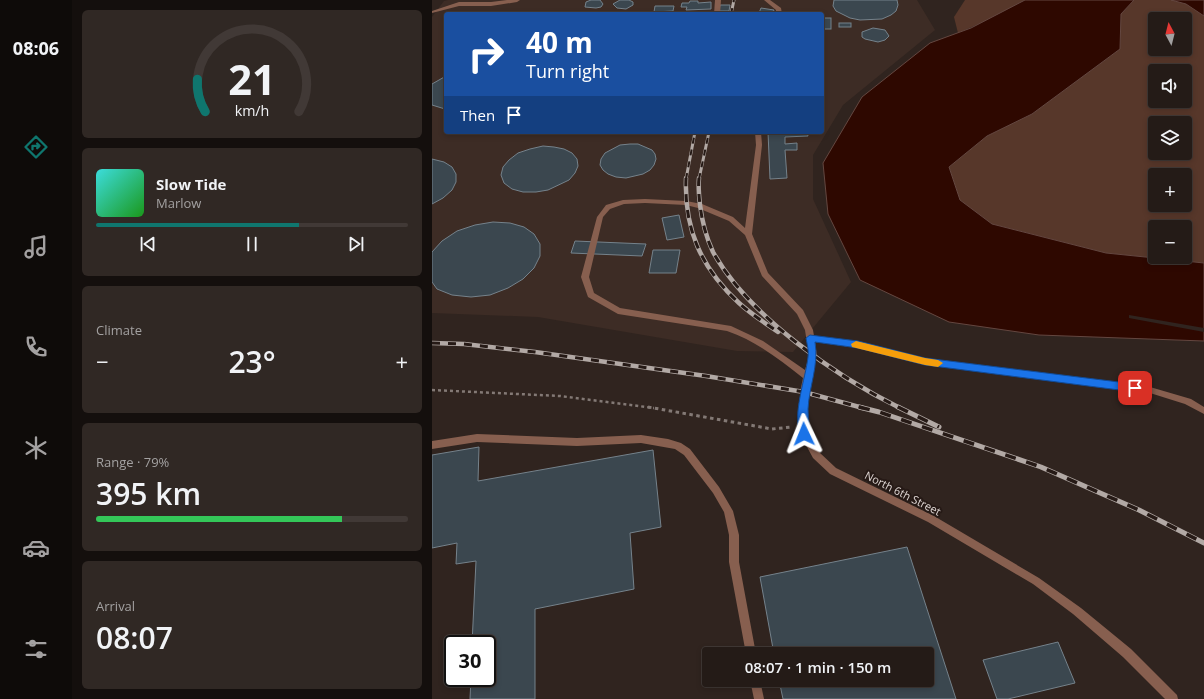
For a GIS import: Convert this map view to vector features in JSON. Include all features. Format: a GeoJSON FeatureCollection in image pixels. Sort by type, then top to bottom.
{"type":"FeatureCollection","features":[{"type":"Feature","properties":{"kind":"street"},"geometry":{"type":"LineString","coordinates":[[433,12],[459,4],[491,4],[517,0]]}},
{"type":"Feature","properties":{"kind":"street"},"geometry":{"type":"LineString","coordinates":[[717,12],[718,0]]}},
{"type":"Feature","properties":{"kind":"street"},"geometry":{"type":"LineString","coordinates":[[767,0],[778,9],[779,12]]}},
{"type":"Feature","properties":{"kind":"street"},"geometry":{"type":"LineString","coordinates":[[748,234],[755,187],[758,134]]}},
{"type":"Feature","properties":{"kind":"street"},"geometry":{"type":"LineString","coordinates":[[748,234],[731,219],[700,206],[673,202],[623,202],[608,207],[600,217],[585,277],[591,295],[618,311],[728,328],[775,351],[808,377]]}},
{"type":"Feature","properties":{"kind":"street","name":"North 6th Street"},"geometry":{"type":"LineString","coordinates":[[748,234],[765,274],[800,312],[809,330],[813,356],[804,392],[803,426],[804,434],[812,450],[833,471],[931,520],[1036,581],[1077,611],[1127,653],[1173,699]]}},
{"type":"Feature","properties":{"kind":"street"},"geometry":{"type":"LineString","coordinates":[[810,338],[858,344],[925,361],[1150,390],[1188,401],[1204,411]]}},
{"type":"Feature","properties":{"kind":"street"},"geometry":{"type":"LineString","coordinates":[[432,445],[477,438],[577,442],[641,439],[678,446],[687,452],[716,490],[728,511],[734,535],[734,562],[750,647]]}},
{"type":"Feature","properties":{"kind":"street"},"geometry":{"type":"LineString","coordinates":[[756,687],[759,699]]}},
{"type":"Feature","properties":{"kind":"path"},"geometry":{"type":"LineString","coordinates":[[432,390],[490,391],[593,399],[656,408],[772,429],[803,426]]}},
{"type":"Feature","properties":{"kind":"shaded area"},"geometry":{"type":"Polygon","coordinates":[[[448,0],[917,0],[935,30],[843,105],[813,155],[813,199],[851,282],[793,352],[737,351],[538,317],[432,313],[432,17],[444,1],[448,0]]]}},
{"type":"Feature","properties":{"kind":"shaded area"},"geometry":{"type":"Polygon","coordinates":[[[965,0],[1025,0],[992,18],[958,33],[954,17],[965,0]]]}},
{"type":"Feature","properties":{"kind":"shaded area"},"geometry":{"type":"Polygon","coordinates":[[[1025,0],[1134,0],[1121,14],[1120,49],[1032,114],[987,136],[949,167],[960,200],[992,224],[1106,253],[1148,257],[1148,264],[1192,264],[1192,262],[1204,263],[1204,341],[1039,335],[949,322],[860,280],[828,214],[823,163],[862,97],[930,43],[971,28],[1025,0]]]}},
{"type":"Feature","properties":{"kind":"shaded area"},"geometry":{"type":"Polygon","coordinates":[[[1134,0],[1172,0],[1186,4],[1204,16],[1204,263],[1192,262],[1192,220],[1148,220],[1148,257],[1106,253],[992,224],[960,200],[949,167],[987,136],[1032,114],[1120,49],[1121,14],[1134,0]]]}},
{"type":"Feature","properties":{"kind":"shaded area"},"geometry":{"type":"Polygon","coordinates":[[[1171,0],[1204,0],[1204,16],[1186,4],[1171,0]]]}},
{"type":"Feature","properties":{"kind":"pier"},"geometry":{"type":"Polygon","coordinates":[[[1129,315],[1204,328],[1204,332],[1129,318],[1129,315]]]}},
{"type":"Feature","properties":{"kind":"building"},"geometry":{"type":"Polygon","coordinates":[[[591,0],[600,0],[603,4],[601,7],[596,8],[585,7],[586,2],[591,0]]]}},
{"type":"Feature","properties":{"kind":"building"},"geometry":{"type":"Polygon","coordinates":[[[620,0],[629,0],[633,2],[633,5],[626,9],[617,8],[613,4],[620,0]]]}},
{"type":"Feature","properties":{"kind":"building"},"geometry":{"type":"Polygon","coordinates":[[[834,0],[897,0],[898,5],[896,11],[882,19],[860,20],[850,18],[836,11],[833,6],[834,0]]]}},
{"type":"Feature","properties":{"kind":"building"},"geometry":{"type":"Polygon","coordinates":[[[690,1],[698,1],[698,3],[711,2],[711,9],[686,10],[687,7],[681,7],[682,3],[689,3],[690,1]]]}},
{"type":"Feature","properties":{"kind":"building"},"geometry":{"type":"Polygon","coordinates":[[[720,5],[730,5],[729,11],[719,11],[720,5]]]}},
{"type":"Feature","properties":{"kind":"building"},"geometry":{"type":"Polygon","coordinates":[[[655,6],[674,6],[673,11],[654,12],[655,6]]]}},
{"type":"Feature","properties":{"kind":"building"},"geometry":{"type":"Polygon","coordinates":[[[761,8],[774,10],[773,12],[759,12],[761,8]]]}},
{"type":"Feature","properties":{"kind":"building"},"geometry":{"type":"Polygon","coordinates":[[[824,18],[831,18],[831,29],[824,29],[824,18]]]}},
{"type":"Feature","properties":{"kind":"building"},"geometry":{"type":"Polygon","coordinates":[[[839,23],[851,23],[851,27],[839,27],[839,23]]]}},
{"type":"Feature","properties":{"kind":"building"},"geometry":{"type":"Polygon","coordinates":[[[873,28],[885,30],[889,36],[885,40],[878,42],[862,37],[862,32],[873,28]]]}},
{"type":"Feature","properties":{"kind":"building"},"geometry":{"type":"Polygon","coordinates":[[[444,77],[444,109],[432,105],[432,84],[444,77]]]}},
{"type":"Feature","properties":{"kind":"building"},"geometry":{"type":"Polygon","coordinates":[[[768,134],[808,134],[808,136],[785,137],[785,144],[797,143],[797,150],[785,150],[787,178],[770,179],[768,134]]]}},
{"type":"Feature","properties":{"kind":"building"},"geometry":{"type":"Polygon","coordinates":[[[638,144],[652,150],[656,159],[650,170],[643,174],[626,178],[616,177],[603,170],[600,165],[601,159],[605,153],[620,145],[638,144]]]}},
{"type":"Feature","properties":{"kind":"building"},"geometry":{"type":"Polygon","coordinates":[[[543,146],[564,149],[572,153],[577,159],[578,166],[575,173],[569,180],[548,190],[536,192],[523,192],[512,189],[504,183],[501,175],[503,167],[509,160],[518,153],[543,146]]]}},
{"type":"Feature","properties":{"kind":"building"},"geometry":{"type":"Polygon","coordinates":[[[432,159],[444,162],[452,167],[456,174],[456,182],[452,190],[443,198],[432,204],[432,159]]]}},
{"type":"Feature","properties":{"kind":"building"},"geometry":{"type":"Polygon","coordinates":[[[679,215],[684,237],[667,240],[662,218],[679,215]]]}},
{"type":"Feature","properties":{"kind":"building"},"geometry":{"type":"Polygon","coordinates":[[[493,222],[510,223],[524,227],[534,234],[540,244],[540,256],[534,268],[523,279],[508,288],[490,295],[471,297],[452,295],[437,289],[432,282],[432,252],[442,241],[457,231],[475,225],[493,222]]]}},
{"type":"Feature","properties":{"kind":"building"},"geometry":{"type":"Polygon","coordinates":[[[575,241],[646,244],[642,256],[571,253],[575,241]]]}},
{"type":"Feature","properties":{"kind":"building"},"geometry":{"type":"Polygon","coordinates":[[[653,250],[680,250],[676,273],[649,273],[653,250]]]}},
{"type":"Feature","properties":{"kind":"building"},"geometry":{"type":"Polygon","coordinates":[[[479,447],[478,481],[653,450],[661,527],[630,533],[634,589],[535,609],[535,699],[470,699],[471,687],[496,687],[496,635],[472,635],[476,561],[456,564],[457,543],[432,548],[432,455],[479,447]]]}},
{"type":"Feature","properties":{"kind":"building"},"geometry":{"type":"Polygon","coordinates":[[[907,547],[956,699],[783,699],[780,687],[934,687],[934,647],[773,647],[760,577],[907,547]]]}},
{"type":"Feature","properties":{"kind":"building"},"geometry":{"type":"Polygon","coordinates":[[[1058,642],[1075,683],[1008,699],[997,699],[983,660],[1058,642]]]}},
{"type":"Feature","properties":{"kind":"railway"},"geometry":{"type":"LineString","coordinates":[[731,12],[734,0]]}},
{"type":"Feature","properties":{"kind":"railway"},"geometry":{"type":"LineString","coordinates":[[686,179],[695,134]]}},
{"type":"Feature","properties":{"kind":"railway"},"geometry":{"type":"LineString","coordinates":[[699,179],[709,134]]}},
{"type":"Feature","properties":{"kind":"railway"},"geometry":{"type":"LineString","coordinates":[[686,179],[688,214],[692,231],[705,262],[714,276],[739,303],[753,315],[778,332]]}},
{"type":"Feature","properties":{"kind":"railway"},"geometry":{"type":"LineString","coordinates":[[699,179],[701,211],[705,229],[713,252],[728,275],[748,298],[770,321],[821,361],[848,379],[899,408]]}},
{"type":"Feature","properties":{"kind":"railway"},"geometry":{"type":"LineString","coordinates":[[432,343],[464,344],[535,352],[706,376],[804,392],[863,408]]}},
{"type":"Feature","properties":{"kind":"railway"},"geometry":{"type":"LineString","coordinates":[[859,407],[863,408]]}},
{"type":"Feature","properties":{"kind":"railway"},"geometry":{"type":"LineString","coordinates":[[863,408],[879,412],[1041,467],[1139,510],[1204,543]]}},
{"type":"Feature","properties":{"kind":"railway"},"geometry":{"type":"LineString","coordinates":[[899,408],[939,427]]}},
{"type":"Feature","properties":{"kind":"slow traffic"},"geometry":{"type":"LineString","coordinates":[[856,344],[938,363]]}},
{"type":"Feature","properties":{"kind":"route"},"geometry":{"type":"LineString","coordinates":[[804,434],[804,392],[813,356],[810,338],[858,344],[925,361],[1135,388]]}}]}
